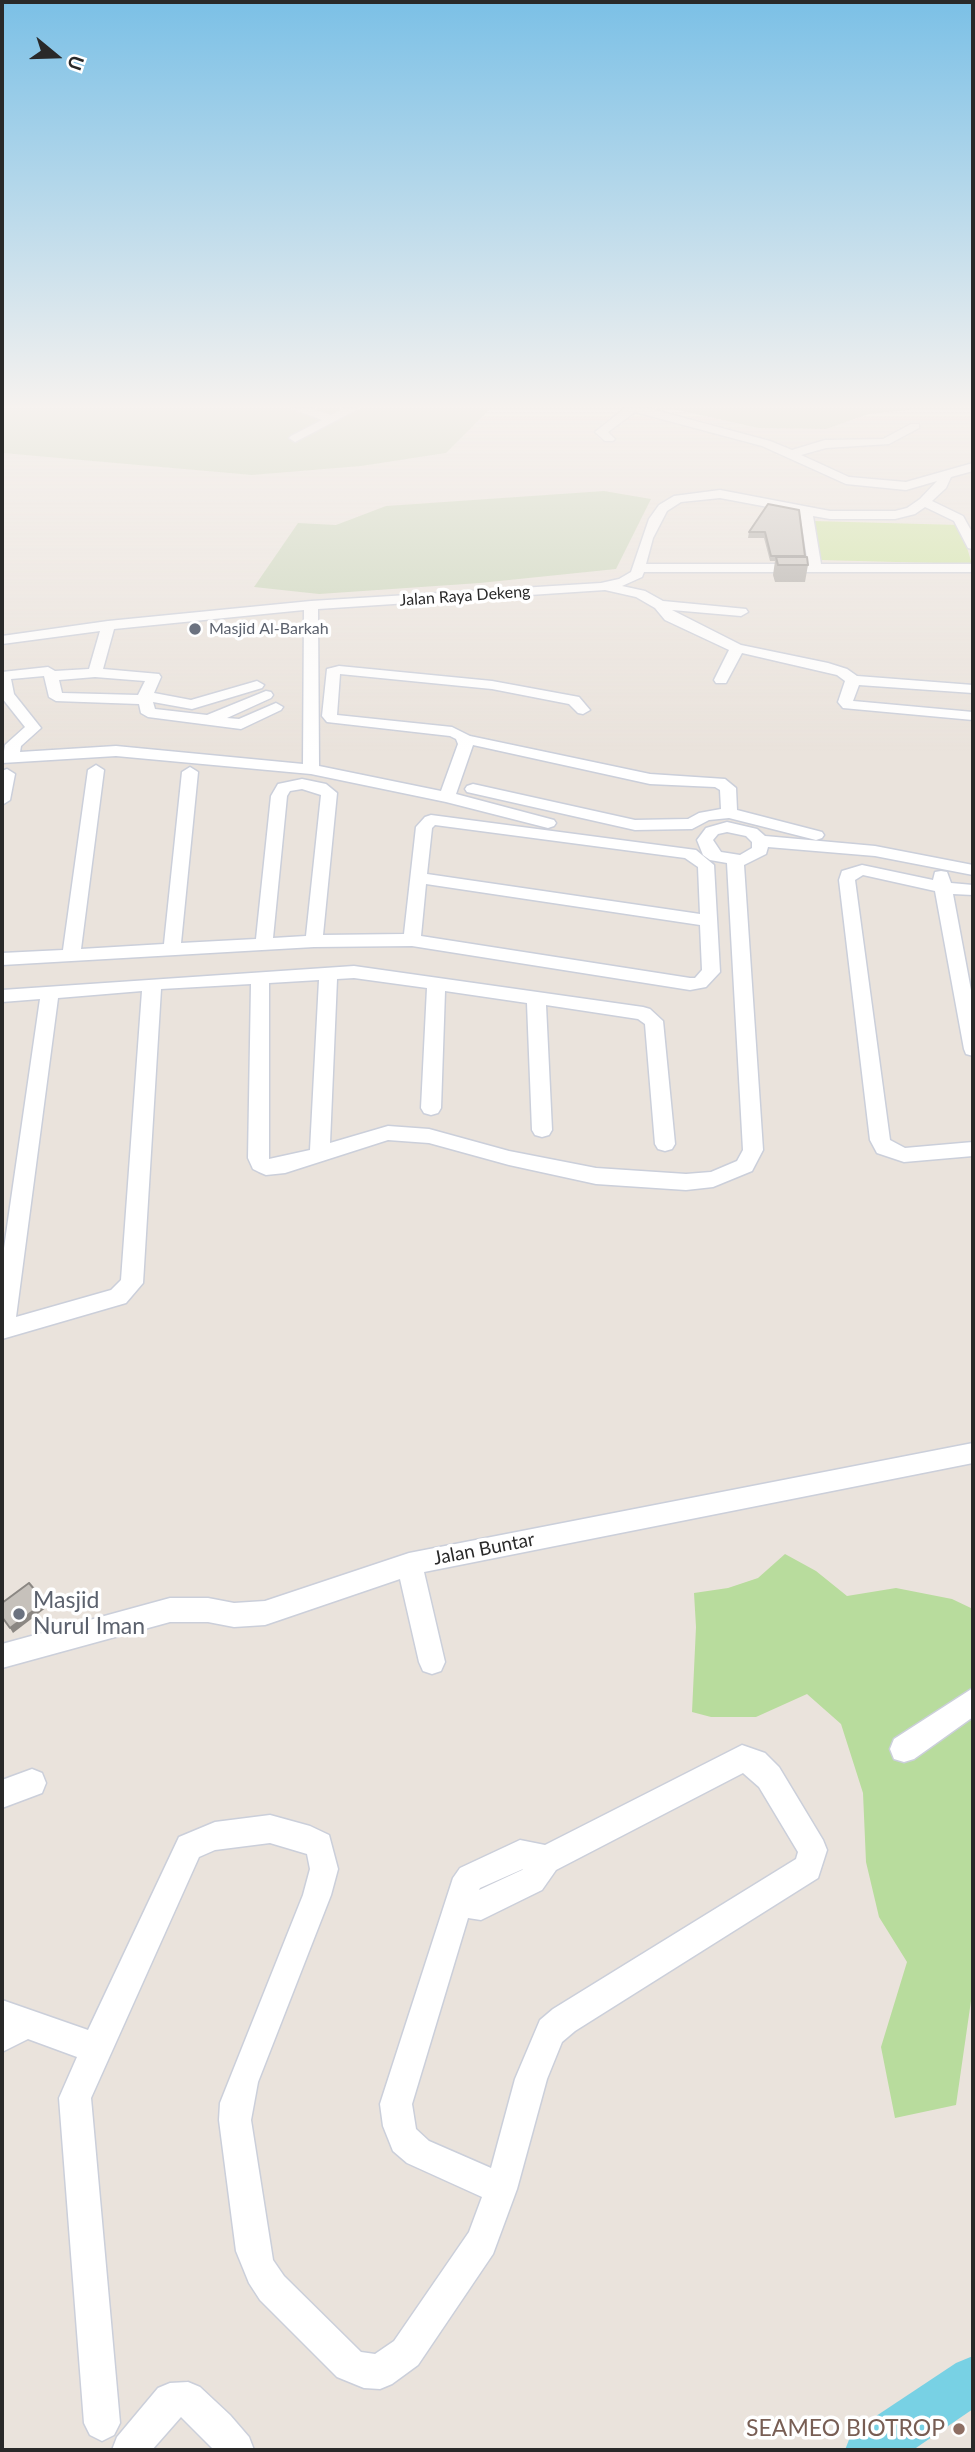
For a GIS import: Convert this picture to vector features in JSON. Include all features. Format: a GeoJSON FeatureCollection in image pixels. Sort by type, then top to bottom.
{"type":"FeatureCollection","features":[{"type":"Feature","properties":{"kind":"street"},"geometry":{"type":"LineString","coordinates":[[653,523],[646,538],[641,568],[973,568]]}},
{"type":"Feature","properties":{"kind":"street"},"geometry":{"type":"LineString","coordinates":[[808,523],[815,568]]}},
{"type":"Feature","properties":{"kind":"street"},"geometry":{"type":"LineString","coordinates":[[961,523],[973,545]]}},
{"type":"Feature","properties":{"kind":"street","name":"Jalan Raya Dekeng"},"geometry":{"type":"LineString","coordinates":[[2,640],[108,625],[311,605],[601,587],[624,582],[641,568]]}},
{"type":"Feature","properties":{"kind":"street"},"geometry":{"type":"LineString","coordinates":[[601,587],[640,594],[660,604],[741,612]]}},
{"type":"Feature","properties":{"kind":"street"},"geometry":{"type":"LineString","coordinates":[[660,604],[670,617],[737,648],[823,666],[842,672],[853,680],[973,690]]}},
{"type":"Feature","properties":{"kind":"street"},"geometry":{"type":"LineString","coordinates":[[311,605],[312,773],[329,793],[314,941]]}},
{"type":"Feature","properties":{"kind":"street"},"geometry":{"type":"LineString","coordinates":[[95,673],[108,625]]}},
{"type":"Feature","properties":{"kind":"street"},"geometry":{"type":"LineString","coordinates":[[721,680],[737,648]]}},
{"type":"Feature","properties":{"kind":"street"},"geometry":{"type":"LineString","coordinates":[[583,710],[574,700],[492,685],[339,670],[330,674],[329,716],[332,719],[452,732],[465,739],[650,779],[719,782],[728,788],[729,813]]}},
{"type":"Feature","properties":{"kind":"street"},"geometry":{"type":"LineString","coordinates":[[2,800],[7,763],[13,745],[33,728],[7,695],[4,676],[48,671],[56,698],[146,698],[192,705],[266,696],[241,724],[148,713],[146,698],[154,677],[95,673],[51,676]]}},
{"type":"Feature","properties":{"kind":"street"},"geometry":{"type":"LineString","coordinates":[[853,680],[845,702],[848,705],[973,716]]}},
{"type":"Feature","properties":{"kind":"street"},"geometry":{"type":"LineString","coordinates":[[447,797],[465,739]]}},
{"type":"Feature","properties":{"kind":"street"},"geometry":{"type":"LineString","coordinates":[[7,763],[116,751],[312,773],[447,797],[583,831],[705,845],[716,856],[735,860],[756,855],[761,846],[751,832],[727,827],[712,831],[705,840],[705,845]]}},
{"type":"Feature","properties":{"kind":"street"},"geometry":{"type":"LineString","coordinates":[[71,955],[96,770]]}},
{"type":"Feature","properties":{"kind":"street"},"geometry":{"type":"LineString","coordinates":[[172,949],[190,772]]}},
{"type":"Feature","properties":{"kind":"street"},"geometry":{"type":"LineString","coordinates":[[264,944],[279,796],[284,787],[295,785],[312,773]]}},
{"type":"Feature","properties":{"kind":"street"},"geometry":{"type":"LineString","coordinates":[[473,789],[635,825],[692,824],[705,816],[729,813],[816,835]]}},
{"type":"Feature","properties":{"kind":"street"},"geometry":{"type":"LineString","coordinates":[[2,959],[314,941],[412,940],[690,984],[700,983],[711,972],[706,865],[690,855],[437,820],[427,822],[424,827],[412,940]]}},
{"type":"Feature","properties":{"kind":"street"},"geometry":{"type":"LineString","coordinates":[[760,841],[875,851],[973,870]]}},
{"type":"Feature","properties":{"kind":"street"},"geometry":{"type":"LineString","coordinates":[[260,978],[258,1158],[261,1164],[274,1168],[388,1133],[429,1136],[509,1158],[596,1176],[686,1182],[713,1179],[745,1166],[753,1150],[735,860]]}},
{"type":"Feature","properties":{"kind":"street"},"geometry":{"type":"LineString","coordinates":[[938,864],[973,1049]]}},
{"type":"Feature","properties":{"kind":"street"},"geometry":{"type":"LineString","coordinates":[[973,890],[944,888],[862,870],[848,875],[847,880],[880,1140],[884,1148],[904,1155],[973,1149]]}},
{"type":"Feature","properties":{"kind":"street"},"geometry":{"type":"LineString","coordinates":[[418,878],[709,921]]}},
{"type":"Feature","properties":{"kind":"street"},"geometry":{"type":"LineString","coordinates":[[320,1153],[328,972]]}},
{"type":"Feature","properties":{"kind":"street"},"geometry":{"type":"LineString","coordinates":[[2,996],[328,972],[379,974],[436,985],[650,1016],[654,1021],[665,1144]]}},
{"type":"Feature","properties":{"kind":"street"},"geometry":{"type":"LineString","coordinates":[[50,992],[3,1330],[118,1297],[132,1283],[152,984]]}},
{"type":"Feature","properties":{"kind":"street"},"geometry":{"type":"LineString","coordinates":[[431,1108],[436,985]]}},
{"type":"Feature","properties":{"kind":"street"},"geometry":{"type":"LineString","coordinates":[[536,998],[542,1130]]}},
{"type":"Feature","properties":{"kind":"street","name":"Jalan Buntar"},"geometry":{"type":"LineString","coordinates":[[2,1656],[170,1610],[208,1610],[234,1615],[265,1613],[409,1564],[973,1453]]}},
{"type":"Feature","properties":{"kind":"street"},"geometry":{"type":"LineString","coordinates":[[409,1564],[432,1662]]}},
{"type":"Feature","properties":{"kind":"street"},"geometry":{"type":"LineString","coordinates":[[904,1749],[973,1701]]}},
{"type":"Feature","properties":{"kind":"street"},"geometry":{"type":"LineString","coordinates":[[102,2423],[75,2098],[189,1847],[215,1836],[270,1829],[319,1845],[324,1868],[317,1895],[236,2103],[235,2120],[253,2251],[261,2271],[272,2288],[349,2365],[364,2371],[380,2372],[406,2353],[481,2242],[501,2189],[531,2079],[551,2031],[564,2020],[808,1868],[813,1850],[769,1777],[755,1763],[742,1759],[546,1860],[532,1880],[481,1905],[460,1902],[396,2104],[399,2126],[404,2140],[418,2152],[501,2189]]}},
{"type":"Feature","properties":{"kind":"street"},"geometry":{"type":"LineString","coordinates":[[2,1794],[32,1783]]}},
{"type":"Feature","properties":{"kind":"street"},"geometry":{"type":"LineString","coordinates":[[10,2025],[96,2048]]}},
{"type":"Feature","properties":{"kind":"street"},"geometry":{"type":"LineString","coordinates":[[130,2450],[170,2400],[188,2399],[218,2427],[236,2450]]}},
{"type":"Feature","properties":{"kind":"green space"},"geometry":{"type":"Polygon","coordinates":[[[298,523],[639,523],[616,569],[480,583],[319,594],[254,587],[298,523]]]}},
{"type":"Feature","properties":{"kind":"green space"},"geometry":{"type":"Polygon","coordinates":[[[813,523],[902,523],[960,525],[972,564],[820,560],[813,523]]]}},
{"type":"Feature","properties":{"kind":"green space"},"geometry":{"type":"Polygon","coordinates":[[[785,1554],[816,1571],[847,1596],[896,1588],[952,1599],[973,1609],[972,1994],[956,2105],[895,2118],[881,2047],[907,1962],[879,1917],[866,1862],[863,1793],[841,1724],[807,1694],[756,1717],[711,1717],[692,1712],[696,1627],[694,1593],[728,1588],[758,1578],[785,1554]]]}},
{"type":"Feature","properties":{"kind":"building"},"geometry":{"type":"Polygon","coordinates":[[[755,523],[801,523],[805,556],[771,556],[765,532],[749,532],[755,523]]]}},
{"type":"Feature","properties":{"kind":"building"},"geometry":{"type":"Polygon","coordinates":[[[776,557],[807,557],[808,565],[778,565],[776,557]]]}},
{"type":"Feature","properties":{"kind":"building","name":"Masjid Nurul Iman"},"geometry":{"type":"Polygon","coordinates":[[[29,1583],[45,1602],[10,1628],[2,1617],[2,1603],[29,1583]]]}},
{"type":"Feature","properties":{"kind":"waterway"},"geometry":{"type":"LineString","coordinates":[[870,2450],[973,2380]]}},
{"type":"Feature","properties":{"kind":"place","name":"Masjid Al-Barkah"},"geometry":{"type":"Point","coordinates":[195,629]}},
{"type":"Feature","properties":{"kind":"place","name":"Masjid Nurul Iman"},"geometry":{"type":"Point","coordinates":[19,1614]}},
{"type":"Feature","properties":{"kind":"place","name":"SEAMEO BIOTROP"},"geometry":{"type":"Point","coordinates":[959,2429]}}]}
